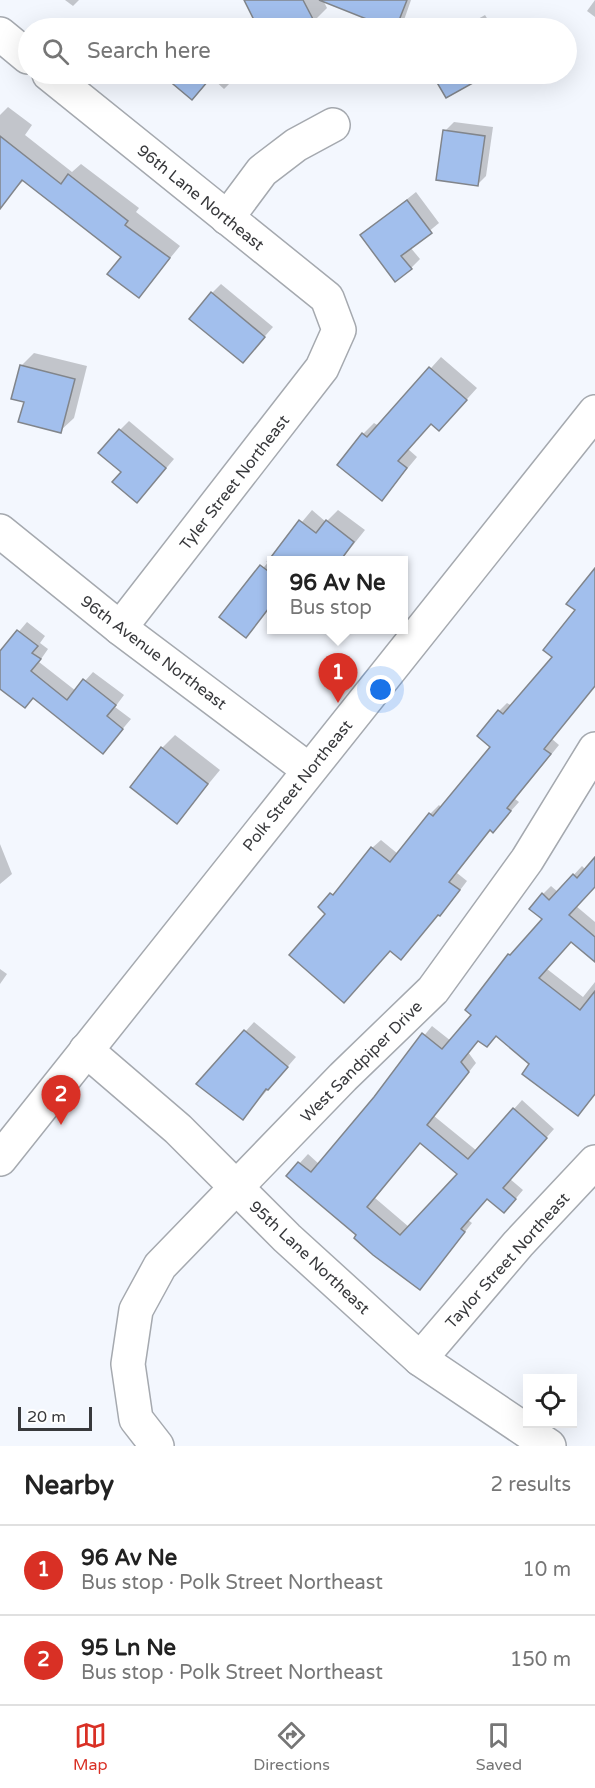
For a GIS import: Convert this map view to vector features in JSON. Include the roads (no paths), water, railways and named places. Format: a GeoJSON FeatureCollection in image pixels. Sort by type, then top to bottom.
{"type":"FeatureCollection","features":[{"type":"Feature","properties":{"kind":"street"},"geometry":{"type":"LineString","coordinates":[[0,34],[18,49]]}},
{"type":"Feature","properties":{"kind":"street","name":"96th Lane Northeast"},"geometry":{"type":"LineString","coordinates":[[61,84],[327,298],[339,330]]}},
{"type":"Feature","properties":{"kind":"street"},"geometry":{"type":"LineString","coordinates":[[227,218],[262,171],[296,145],[333,125]]}},
{"type":"Feature","properties":{"kind":"street","name":"Tyler Street Northeast"},"geometry":{"type":"LineString","coordinates":[[120,628],[322,368],[339,330]]}},
{"type":"Feature","properties":{"kind":"street","name":"Polk Street Northeast"},"geometry":{"type":"LineString","coordinates":[[0,1159],[595,412]]}},
{"type":"Feature","properties":{"kind":"street","name":"96th Avenue Northeast"},"geometry":{"type":"LineString","coordinates":[[0,531],[120,628],[309,770]]}},
{"type":"Feature","properties":{"kind":"street","name":"West Sandpiper Drive"},"geometry":{"type":"LineString","coordinates":[[157,1446],[136,1419],[128,1365],[136,1310],[160,1266],[433,990],[527,860],[595,749]]}},
{"type":"Feature","properties":{"kind":"street","name":"95th Lane Northeast"},"geometry":{"type":"LineString","coordinates":[[86,1050],[178,1129],[288,1238],[420,1359],[549,1446]]}},
{"type":"Feature","properties":{"kind":"street","name":"Taylor Street Northeast"},"geometry":{"type":"LineString","coordinates":[[420,1359],[518,1244],[595,1162]]}},
{"type":"Feature","properties":{"kind":"place","name":"96 Av Ne"},"geometry":{"type":"Point","coordinates":[338,703]}},
{"type":"Feature","properties":{"kind":"place","name":"95 Ln Ne"},"geometry":{"type":"Point","coordinates":[61,1125]}}]}
